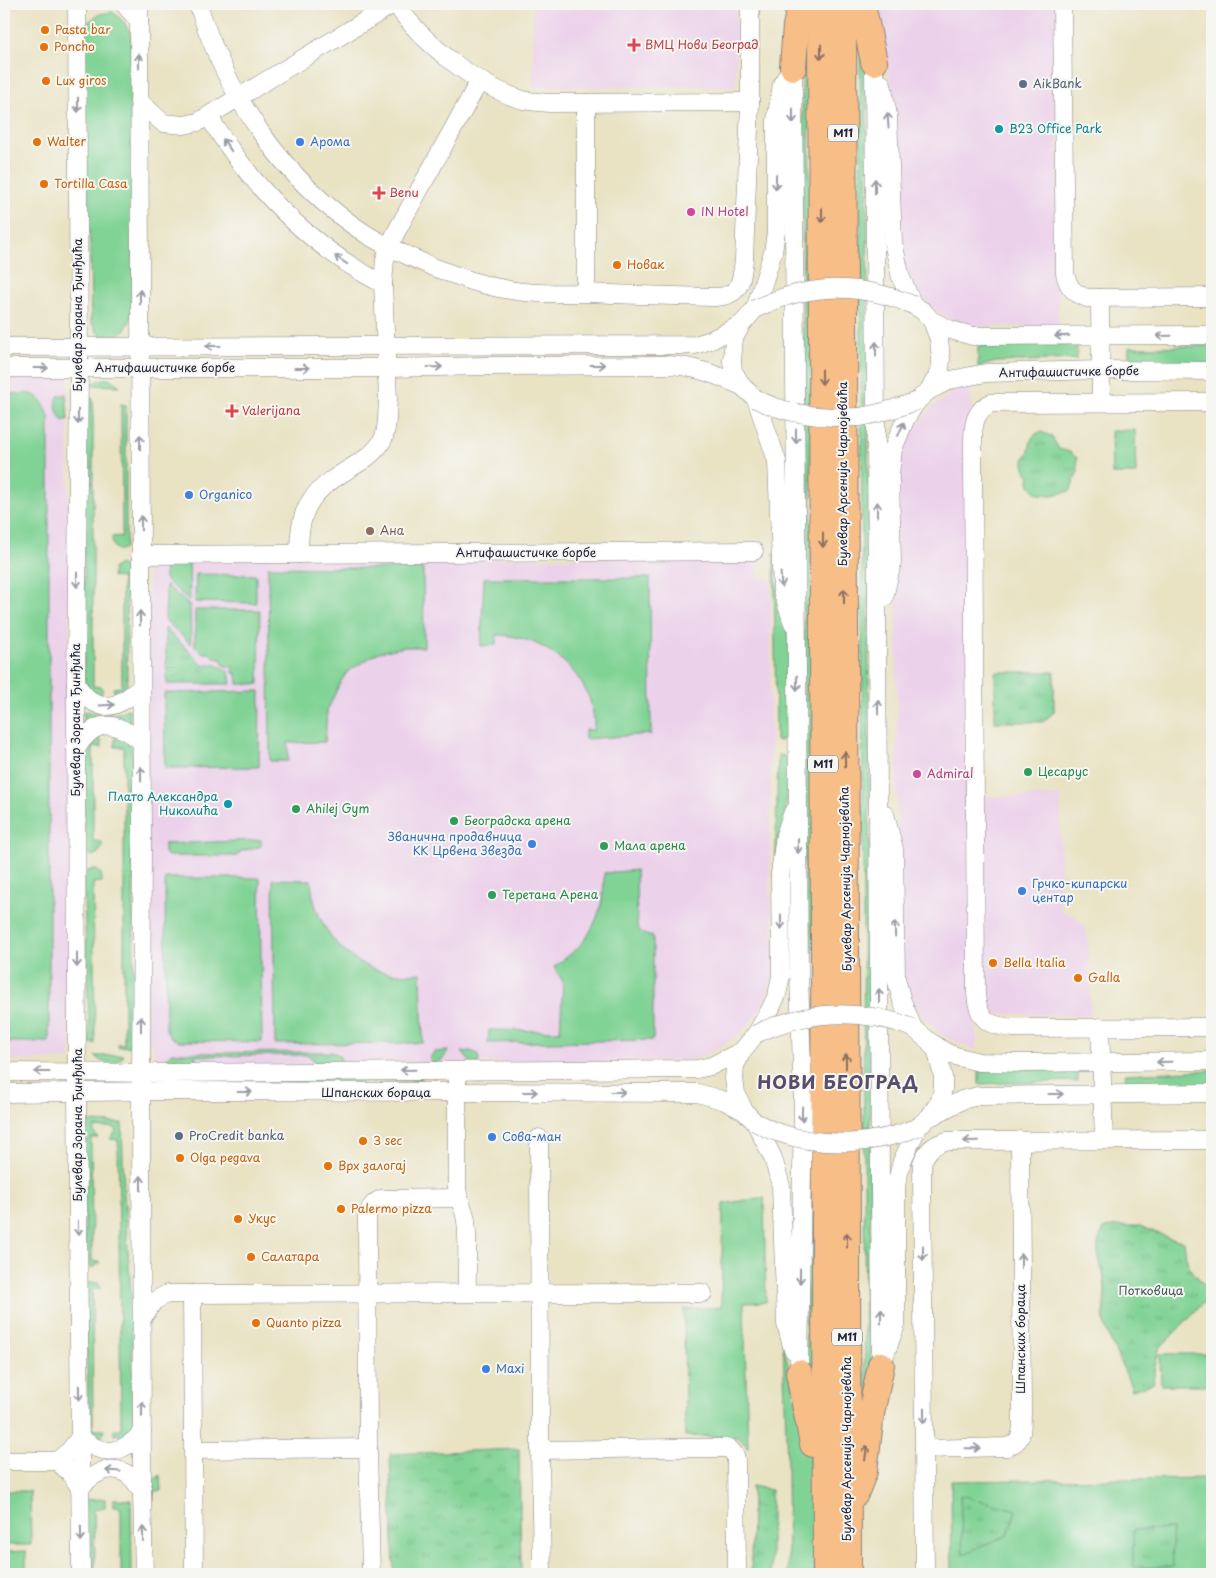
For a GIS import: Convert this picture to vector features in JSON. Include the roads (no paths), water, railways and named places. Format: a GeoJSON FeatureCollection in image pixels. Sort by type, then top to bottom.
{"type":"FeatureCollection","features":[{"type":"Feature","properties":{"kind":"highway"},"geometry":{"type":"LineString","coordinates":[[793,67],[796,26],[801,4]]}},
{"type":"Feature","properties":{"kind":"highway","name":"Булевар Арсенија Чарнојевића"},"geometry":{"type":"LineString","coordinates":[[821,4],[836,1521],[848,1574]]}},
{"type":"Feature","properties":{"kind":"highway","name":"Булевар Арсенија Чарнојевића"},"geometry":{"type":"LineString","coordinates":[[826,1574],[836,1521],[843,4]]}},
{"type":"Feature","properties":{"kind":"highway"},"geometry":{"type":"LineString","coordinates":[[862,4],[874,62]]}},
{"type":"Feature","properties":{"kind":"highway"},"geometry":{"type":"LineString","coordinates":[[836,1521],[864,1471],[872,1414],[882,1365]]}},
{"type":"Feature","properties":{"kind":"highway"},"geometry":{"type":"LineString","coordinates":[[799,1374],[811,1433],[836,1521]]}},
{"type":"Feature","properties":{"kind":"street"},"geometry":{"type":"LineString","coordinates":[[78,11],[82,11],[89,4]]}},
{"type":"Feature","properties":{"kind":"street"},"geometry":{"type":"LineString","coordinates":[[124,4],[139,12],[142,1493],[144,1574]]}},
{"type":"Feature","properties":{"kind":"street"},"geometry":{"type":"LineString","coordinates":[[198,4],[214,51],[239,98],[280,158],[309,190],[365,233],[420,261],[485,285],[524,292],[716,297],[726,297],[735,292],[741,282],[744,260],[750,102],[750,4]]}},
{"type":"Feature","properties":{"kind":"street"},"geometry":{"type":"LineString","coordinates":[[140,141],[163,124],[189,124],[209,117],[394,4],[413,28],[432,45],[480,80],[500,91],[524,100],[550,103],[750,102]]}},
{"type":"Feature","properties":{"kind":"street"},"geometry":{"type":"LineString","coordinates":[[1062,4],[1065,273],[1068,286],[1073,291],[1087,298],[1212,297]]}},
{"type":"Feature","properties":{"kind":"street","name":"Булевар Зорана Ђинђића"},"geometry":{"type":"LineString","coordinates":[[78,11],[79,368],[76,749],[81,1574]]}},
{"type":"Feature","properties":{"kind":"street"},"geometry":{"type":"LineString","coordinates":[[874,62],[880,73],[888,116],[895,256],[901,278],[913,305]]}},
{"type":"Feature","properties":{"kind":"street"},"geometry":{"type":"LineString","coordinates":[[874,62],[882,1365]]}},
{"type":"Feature","properties":{"kind":"street"},"geometry":{"type":"LineString","coordinates":[[755,309],[773,252],[776,232],[776,120],[782,84],[793,67]]}},
{"type":"Feature","properties":{"kind":"street"},"geometry":{"type":"LineString","coordinates":[[793,67],[799,973],[803,1102],[799,1374]]}},
{"type":"Feature","properties":{"kind":"street"},"geometry":{"type":"LineString","coordinates":[[299,554],[302,516],[313,496],[325,485],[370,454],[383,438],[387,413],[383,284],[385,260],[390,246],[480,80]]}},
{"type":"Feature","properties":{"kind":"street"},"geometry":{"type":"LineString","coordinates":[[140,101],[163,124]]}},
{"type":"Feature","properties":{"kind":"street"},"geometry":{"type":"LineString","coordinates":[[586,103],[586,293]]}},
{"type":"Feature","properties":{"kind":"street"},"geometry":{"type":"LineString","coordinates":[[209,117],[241,165],[283,212],[327,250],[365,275],[383,284]]}},
{"type":"Feature","properties":{"kind":"street"},"geometry":{"type":"LineString","coordinates":[[923,395],[899,408],[863,417],[799,414],[768,405],[756,399],[742,386],[733,371],[732,351],[734,338],[742,324],[755,309],[775,299],[801,292],[835,288],[863,290],[895,297],[913,305],[932,321],[951,330],[973,336],[1212,335]]}},
{"type":"Feature","properties":{"kind":"street"},"geometry":{"type":"LineString","coordinates":[[1100,298],[1101,402]]}},
{"type":"Feature","properties":{"kind":"street"},"geometry":{"type":"LineString","coordinates":[[877,628],[892,563],[891,460],[893,449],[905,420],[940,372],[939,339],[932,321]]}},
{"type":"Feature","properties":{"kind":"street","name":"Антифашистичке борбе"},"geometry":{"type":"LineString","coordinates":[[4,347],[696,345],[711,340],[742,324]]}},
{"type":"Feature","properties":{"kind":"street","name":"Антифашистичке борбе"},"geometry":{"type":"LineString","coordinates":[[4,368],[682,366],[710,372],[742,386]]}},
{"type":"Feature","properties":{"kind":"street","name":"Антифашистичке борбе"},"geometry":{"type":"LineString","coordinates":[[923,395],[950,380],[975,374],[1101,370],[1212,370]]}},
{"type":"Feature","properties":{"kind":"street"},"geometry":{"type":"LineString","coordinates":[[756,399],[777,461],[782,591],[797,634]]}},
{"type":"Feature","properties":{"kind":"street"},"geometry":{"type":"LineString","coordinates":[[1212,402],[991,403],[977,414],[973,431],[977,1007],[986,1020],[997,1026],[1212,1027]]}},
{"type":"Feature","properties":{"kind":"street","name":"Антифашистичке борбе"},"geometry":{"type":"LineString","coordinates":[[140,555],[754,551]]}},
{"type":"Feature","properties":{"kind":"street"},"geometry":{"type":"LineString","coordinates":[[76,684],[85,697],[97,705],[106,706],[117,704],[127,699],[141,687]]}},
{"type":"Feature","properties":{"kind":"street"},"geometry":{"type":"LineString","coordinates":[[76,749],[84,737],[94,728],[108,725],[129,732],[141,741]]}},
{"type":"Feature","properties":{"kind":"street"},"geometry":{"type":"LineString","coordinates":[[878,791],[894,849],[896,978],[902,1001],[913,1028]]}},
{"type":"Feature","properties":{"kind":"street"},"geometry":{"type":"LineString","coordinates":[[798,798],[785,835],[780,874],[781,976],[773,1002],[756,1034],[742,1052],[735,1066],[735,1086],[736,1093],[773,1158],[782,1186],[786,1324],[799,1374]]}},
{"type":"Feature","properties":{"kind":"street"},"geometry":{"type":"LineString","coordinates":[[756,1034],[783,1023],[829,1014],[850,1014],[899,1022],[913,1028],[947,1053],[979,1062],[1212,1061]]}},
{"type":"Feature","properties":{"kind":"street"},"geometry":{"type":"LineString","coordinates":[[1100,1027],[1104,1140]]}},
{"type":"Feature","properties":{"kind":"street"},"geometry":{"type":"LineString","coordinates":[[882,1365],[896,1325],[896,1185],[902,1161],[924,1122],[940,1101],[943,1083],[937,1052],[929,1041]]}},
{"type":"Feature","properties":{"kind":"street","name":"Шпанских бораца"},"geometry":{"type":"LineString","coordinates":[[4,1072],[141,1073],[697,1069],[711,1066],[742,1052]]}},
{"type":"Feature","properties":{"kind":"street"},"geometry":{"type":"LineString","coordinates":[[457,1070],[456,1172],[458,1198],[464,1208],[467,1223],[467,1293]]}},
{"type":"Feature","properties":{"kind":"street","name":"Шпанских бораца"},"geometry":{"type":"LineString","coordinates":[[4,1093],[698,1093],[725,1101],[750,1116]]}},
{"type":"Feature","properties":{"kind":"street"},"geometry":{"type":"LineString","coordinates":[[750,1116],[778,1133],[825,1143],[876,1139],[906,1132],[955,1102],[978,1096],[1212,1093]]}},
{"type":"Feature","properties":{"kind":"street"},"geometry":{"type":"LineString","coordinates":[[539,1138],[542,1574]]}},
{"type":"Feature","properties":{"kind":"street","name":"Шпанских бораца"},"geometry":{"type":"LineString","coordinates":[[924,1449],[1007,1447],[1016,1444],[1020,1438],[1022,1414],[1020,1140]]}},
{"type":"Feature","properties":{"kind":"street"},"geometry":{"type":"LineString","coordinates":[[925,1574],[922,1163],[926,1152],[935,1145],[946,1141],[1212,1140]]}},
{"type":"Feature","properties":{"kind":"street"},"geometry":{"type":"LineString","coordinates":[[371,1574],[368,1448],[367,1216],[374,1203],[381,1199],[458,1198]]}},
{"type":"Feature","properties":{"kind":"street"},"geometry":{"type":"LineString","coordinates":[[142,1272],[154,1287],[167,1294],[704,1292]]}},
{"type":"Feature","properties":{"kind":"street"},"geometry":{"type":"LineString","coordinates":[[143,1317],[154,1301],[167,1294]]}},
{"type":"Feature","properties":{"kind":"street"},"geometry":{"type":"LineString","coordinates":[[192,1294],[194,1574]]}},
{"type":"Feature","properties":{"kind":"street"},"geometry":{"type":"LineString","coordinates":[[4,1461],[57,1461],[69,1451],[80,1437],[96,1448],[106,1451],[117,1451],[130,1444],[142,1432]]}},
{"type":"Feature","properties":{"kind":"street"},"geometry":{"type":"LineString","coordinates":[[193,1450],[368,1448]]}},
{"type":"Feature","properties":{"kind":"street"},"geometry":{"type":"LineString","coordinates":[[540,1450],[729,1448],[735,1455],[736,1460],[736,1574]]}},
{"type":"Feature","properties":{"kind":"street"},"geometry":{"type":"LineString","coordinates":[[57,1461],[70,1473],[80,1488],[96,1473],[114,1469],[136,1480],[142,1493]]}},
{"type":"Feature","properties":{"kind":"place","name":"Pasta bar"},"geometry":{"type":"Point","coordinates":[45,30]}},
{"type":"Feature","properties":{"kind":"place","name":"ВМЦ Нови Београд"},"geometry":{"type":"Point","coordinates":[634,45]}},
{"type":"Feature","properties":{"kind":"place","name":"Poncho"},"geometry":{"type":"Point","coordinates":[44,47]}},
{"type":"Feature","properties":{"kind":"place","name":"Lux giros"},"geometry":{"type":"Point","coordinates":[46,81]}},
{"type":"Feature","properties":{"kind":"place","name":"AikBank"},"geometry":{"type":"Point","coordinates":[1023,84]}},
{"type":"Feature","properties":{"kind":"place","name":"B23 Office Park"},"geometry":{"type":"Point","coordinates":[999,129]}},
{"type":"Feature","properties":{"kind":"place","name":"Walter"},"geometry":{"type":"Point","coordinates":[37,142]}},
{"type":"Feature","properties":{"kind":"place","name":"Арома"},"geometry":{"type":"Point","coordinates":[300,142]}},
{"type":"Feature","properties":{"kind":"place","name":"Tortilla Casa"},"geometry":{"type":"Point","coordinates":[44,184]}},
{"type":"Feature","properties":{"kind":"place","name":"Benu"},"geometry":{"type":"Point","coordinates":[379,193]}},
{"type":"Feature","properties":{"kind":"place","name":"IN Hotel"},"geometry":{"type":"Point","coordinates":[691,212]}},
{"type":"Feature","properties":{"kind":"place","name":"Новак"},"geometry":{"type":"Point","coordinates":[617,265]}},
{"type":"Feature","properties":{"kind":"place","name":"Valerijana"},"geometry":{"type":"Point","coordinates":[232,411]}},
{"type":"Feature","properties":{"kind":"place","name":"Organico"},"geometry":{"type":"Point","coordinates":[189,495]}},
{"type":"Feature","properties":{"kind":"place","name":"Ана"},"geometry":{"type":"Point","coordinates":[370,531]}},
{"type":"Feature","properties":{"kind":"place","name":"Цесарус"},"geometry":{"type":"Point","coordinates":[1028,772]}},
{"type":"Feature","properties":{"kind":"place","name":"Admiral"},"geometry":{"type":"Point","coordinates":[917,774]}},
{"type":"Feature","properties":{"kind":"place","name":"Плато Александра Николића"},"geometry":{"type":"Point","coordinates":[228,804]}},
{"type":"Feature","properties":{"kind":"place","name":"Ahilej Gym"},"geometry":{"type":"Point","coordinates":[296,809]}},
{"type":"Feature","properties":{"kind":"place","name":"Београдска арена"},"geometry":{"type":"Point","coordinates":[454,821]}},
{"type":"Feature","properties":{"kind":"place","name":"Званична продавница КК Црвена Звезда"},"geometry":{"type":"Point","coordinates":[532,844]}},
{"type":"Feature","properties":{"kind":"place","name":"Мала арена"},"geometry":{"type":"Point","coordinates":[604,846]}},
{"type":"Feature","properties":{"kind":"place","name":"Грчко-кипарски центар"},"geometry":{"type":"Point","coordinates":[1022,891]}},
{"type":"Feature","properties":{"kind":"place","name":"Теретана Арена"},"geometry":{"type":"Point","coordinates":[492,895]}},
{"type":"Feature","properties":{"kind":"place","name":"Bella Italia"},"geometry":{"type":"Point","coordinates":[993,963]}},
{"type":"Feature","properties":{"kind":"place","name":"Galla"},"geometry":{"type":"Point","coordinates":[1078,978]}},
{"type":"Feature","properties":{"kind":"place","name":"ProCredit banka"},"geometry":{"type":"Point","coordinates":[179,1136]}},
{"type":"Feature","properties":{"kind":"place","name":"Сова-ман"},"geometry":{"type":"Point","coordinates":[492,1137]}},
{"type":"Feature","properties":{"kind":"place","name":"3 sec"},"geometry":{"type":"Point","coordinates":[363,1141]}},
{"type":"Feature","properties":{"kind":"place","name":"Olga pegava"},"geometry":{"type":"Point","coordinates":[180,1158]}},
{"type":"Feature","properties":{"kind":"place","name":"Врх залогај"},"geometry":{"type":"Point","coordinates":[328,1166]}},
{"type":"Feature","properties":{"kind":"place","name":"Palermo pizza"},"geometry":{"type":"Point","coordinates":[341,1209]}},
{"type":"Feature","properties":{"kind":"place","name":"Укус"},"geometry":{"type":"Point","coordinates":[238,1219]}},
{"type":"Feature","properties":{"kind":"place","name":"Салатара"},"geometry":{"type":"Point","coordinates":[251,1257]}},
{"type":"Feature","properties":{"kind":"place","name":"Quanto pizza"},"geometry":{"type":"Point","coordinates":[256,1323]}},
{"type":"Feature","properties":{"kind":"place","name":"Maxi"},"geometry":{"type":"Point","coordinates":[486,1369]}},
{"type":"Feature","properties":{"kind":"district","name":"НОВИ БЕОГРАД"},"geometry":{"type":"Point","coordinates":[838,1083]}},
{"type":"Feature","properties":{"kind":"park label","name":"Потковица"},"geometry":{"type":"Point","coordinates":[1151,1291]}}]}
